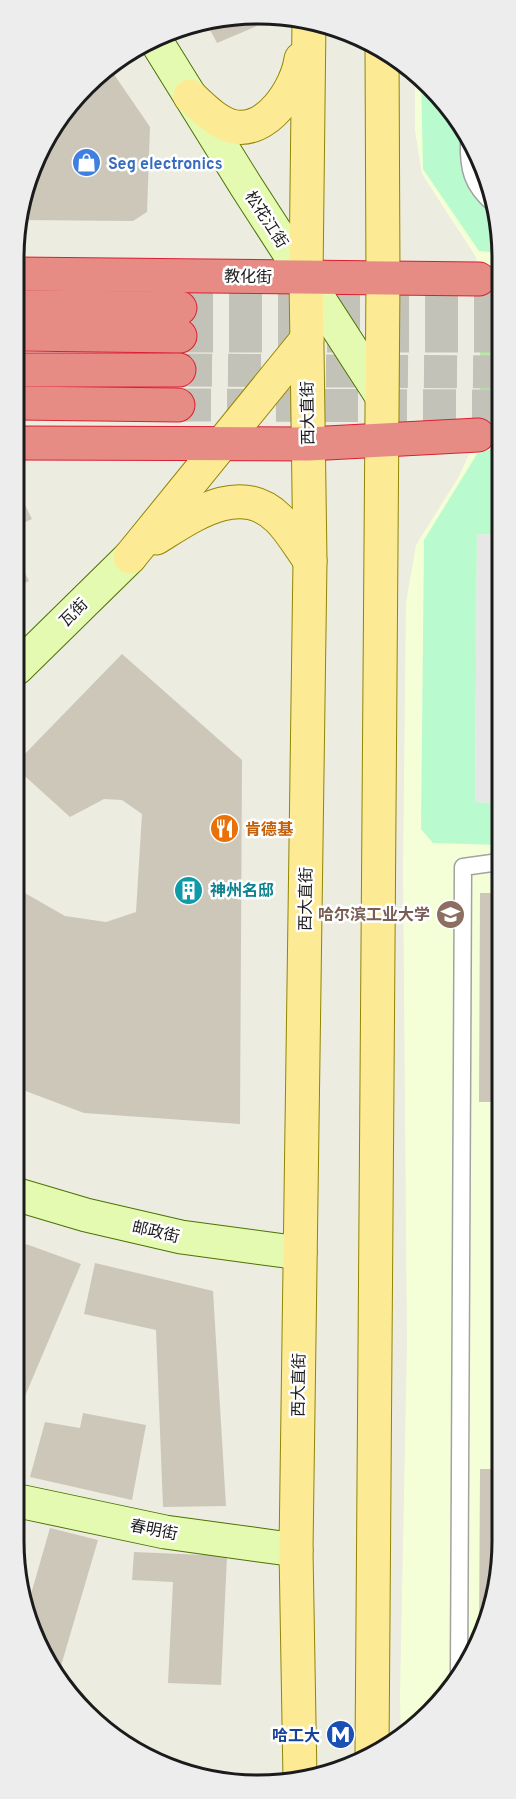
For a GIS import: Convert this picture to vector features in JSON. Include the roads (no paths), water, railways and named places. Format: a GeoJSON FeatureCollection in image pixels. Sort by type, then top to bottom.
{"type":"FeatureCollection","features":[{"type":"Feature","properties":{"kind":"highway","name":"教化街"},"geometry":{"type":"LineString","coordinates":[[24,274],[490,278]]}},
{"type":"Feature","properties":{"kind":"highway"},"geometry":{"type":"LineString","coordinates":[[24,308],[180,322],[24,334]]}},
{"type":"Feature","properties":{"kind":"highway"},"geometry":{"type":"LineString","coordinates":[[24,370],[180,370]]}},
{"type":"Feature","properties":{"kind":"highway"},"geometry":{"type":"LineString","coordinates":[[24,403],[178,405]]}},
{"type":"Feature","properties":{"kind":"highway"},"geometry":{"type":"LineString","coordinates":[[24,442],[308,444],[489,435]]}},
{"type":"Feature","properties":{"kind":"main road"},"geometry":{"type":"LineString","coordinates":[[190,96],[211,115],[230,126],[244,128],[258,122],[287,98],[299,71],[306,29]]}},
{"type":"Feature","properties":{"kind":"main road","name":"西大直街"},"geometry":{"type":"LineString","coordinates":[[300,1772],[296,1550],[310,561],[306,277],[308,29]]}},
{"type":"Feature","properties":{"kind":"main road"},"geometry":{"type":"LineString","coordinates":[[372,1745],[383,278],[382,59]]}},
{"type":"Feature","properties":{"kind":"main road"},"geometry":{"type":"LineString","coordinates":[[130,556],[307,339]]}},
{"type":"Feature","properties":{"kind":"main road"},"geometry":{"type":"LineString","coordinates":[[130,556],[204,509],[235,502],[264,508],[278,517],[310,561]]}},
{"type":"Feature","properties":{"kind":"street","name":"松花江街"},"geometry":{"type":"LineString","coordinates":[[160,46],[381,395]]}},
{"type":"Feature","properties":{"kind":"street","name":"瓦街"},"geometry":{"type":"LineString","coordinates":[[24,660],[130,556]]}},
{"type":"Feature","properties":{"kind":"street","name":"邮政街"},"geometry":{"type":"LineString","coordinates":[[24,1197],[86,1215],[181,1237],[300,1253]]}},
{"type":"Feature","properties":{"kind":"street","name":"春明街"},"geometry":{"type":"LineString","coordinates":[[24,1502],[165,1532],[296,1550]]}},
{"type":"Feature","properties":{"kind":"lane"},"geometry":{"type":"LineString","coordinates":[[469,157],[471,172],[483,194]]}},
{"type":"Feature","properties":{"kind":"lane"},"geometry":{"type":"LineString","coordinates":[[459,1661],[463,867],[492,863]]}},
{"type":"Feature","properties":{"kind":"tunnel"},"geometry":{"type":"LineString","coordinates":[[180,308],[492,308]]}},
{"type":"Feature","properties":{"kind":"tunnel"},"geometry":{"type":"LineString","coordinates":[[180,336],[492,336]]}},
{"type":"Feature","properties":{"kind":"tunnel"},"geometry":{"type":"LineString","coordinates":[[179,370],[492,372]]}},
{"type":"Feature","properties":{"kind":"tunnel"},"geometry":{"type":"LineString","coordinates":[[178,405],[492,406]]}},
{"type":"Feature","properties":{"kind":"place","name":"Seg electronics"},"geometry":{"type":"Point","coordinates":[87,163]}},
{"type":"Feature","properties":{"kind":"place","name":"肯德基"},"geometry":{"type":"Point","coordinates":[224,829]}},
{"type":"Feature","properties":{"kind":"place","name":"神州名邸"},"geometry":{"type":"Point","coordinates":[189,890]}},
{"type":"Feature","properties":{"kind":"place","name":"哈尔滨工业大学"},"geometry":{"type":"Point","coordinates":[451,914]}},
{"type":"Feature","properties":{"kind":"place","name":"哈工大"},"geometry":{"type":"Point","coordinates":[341,1735]}}]}
